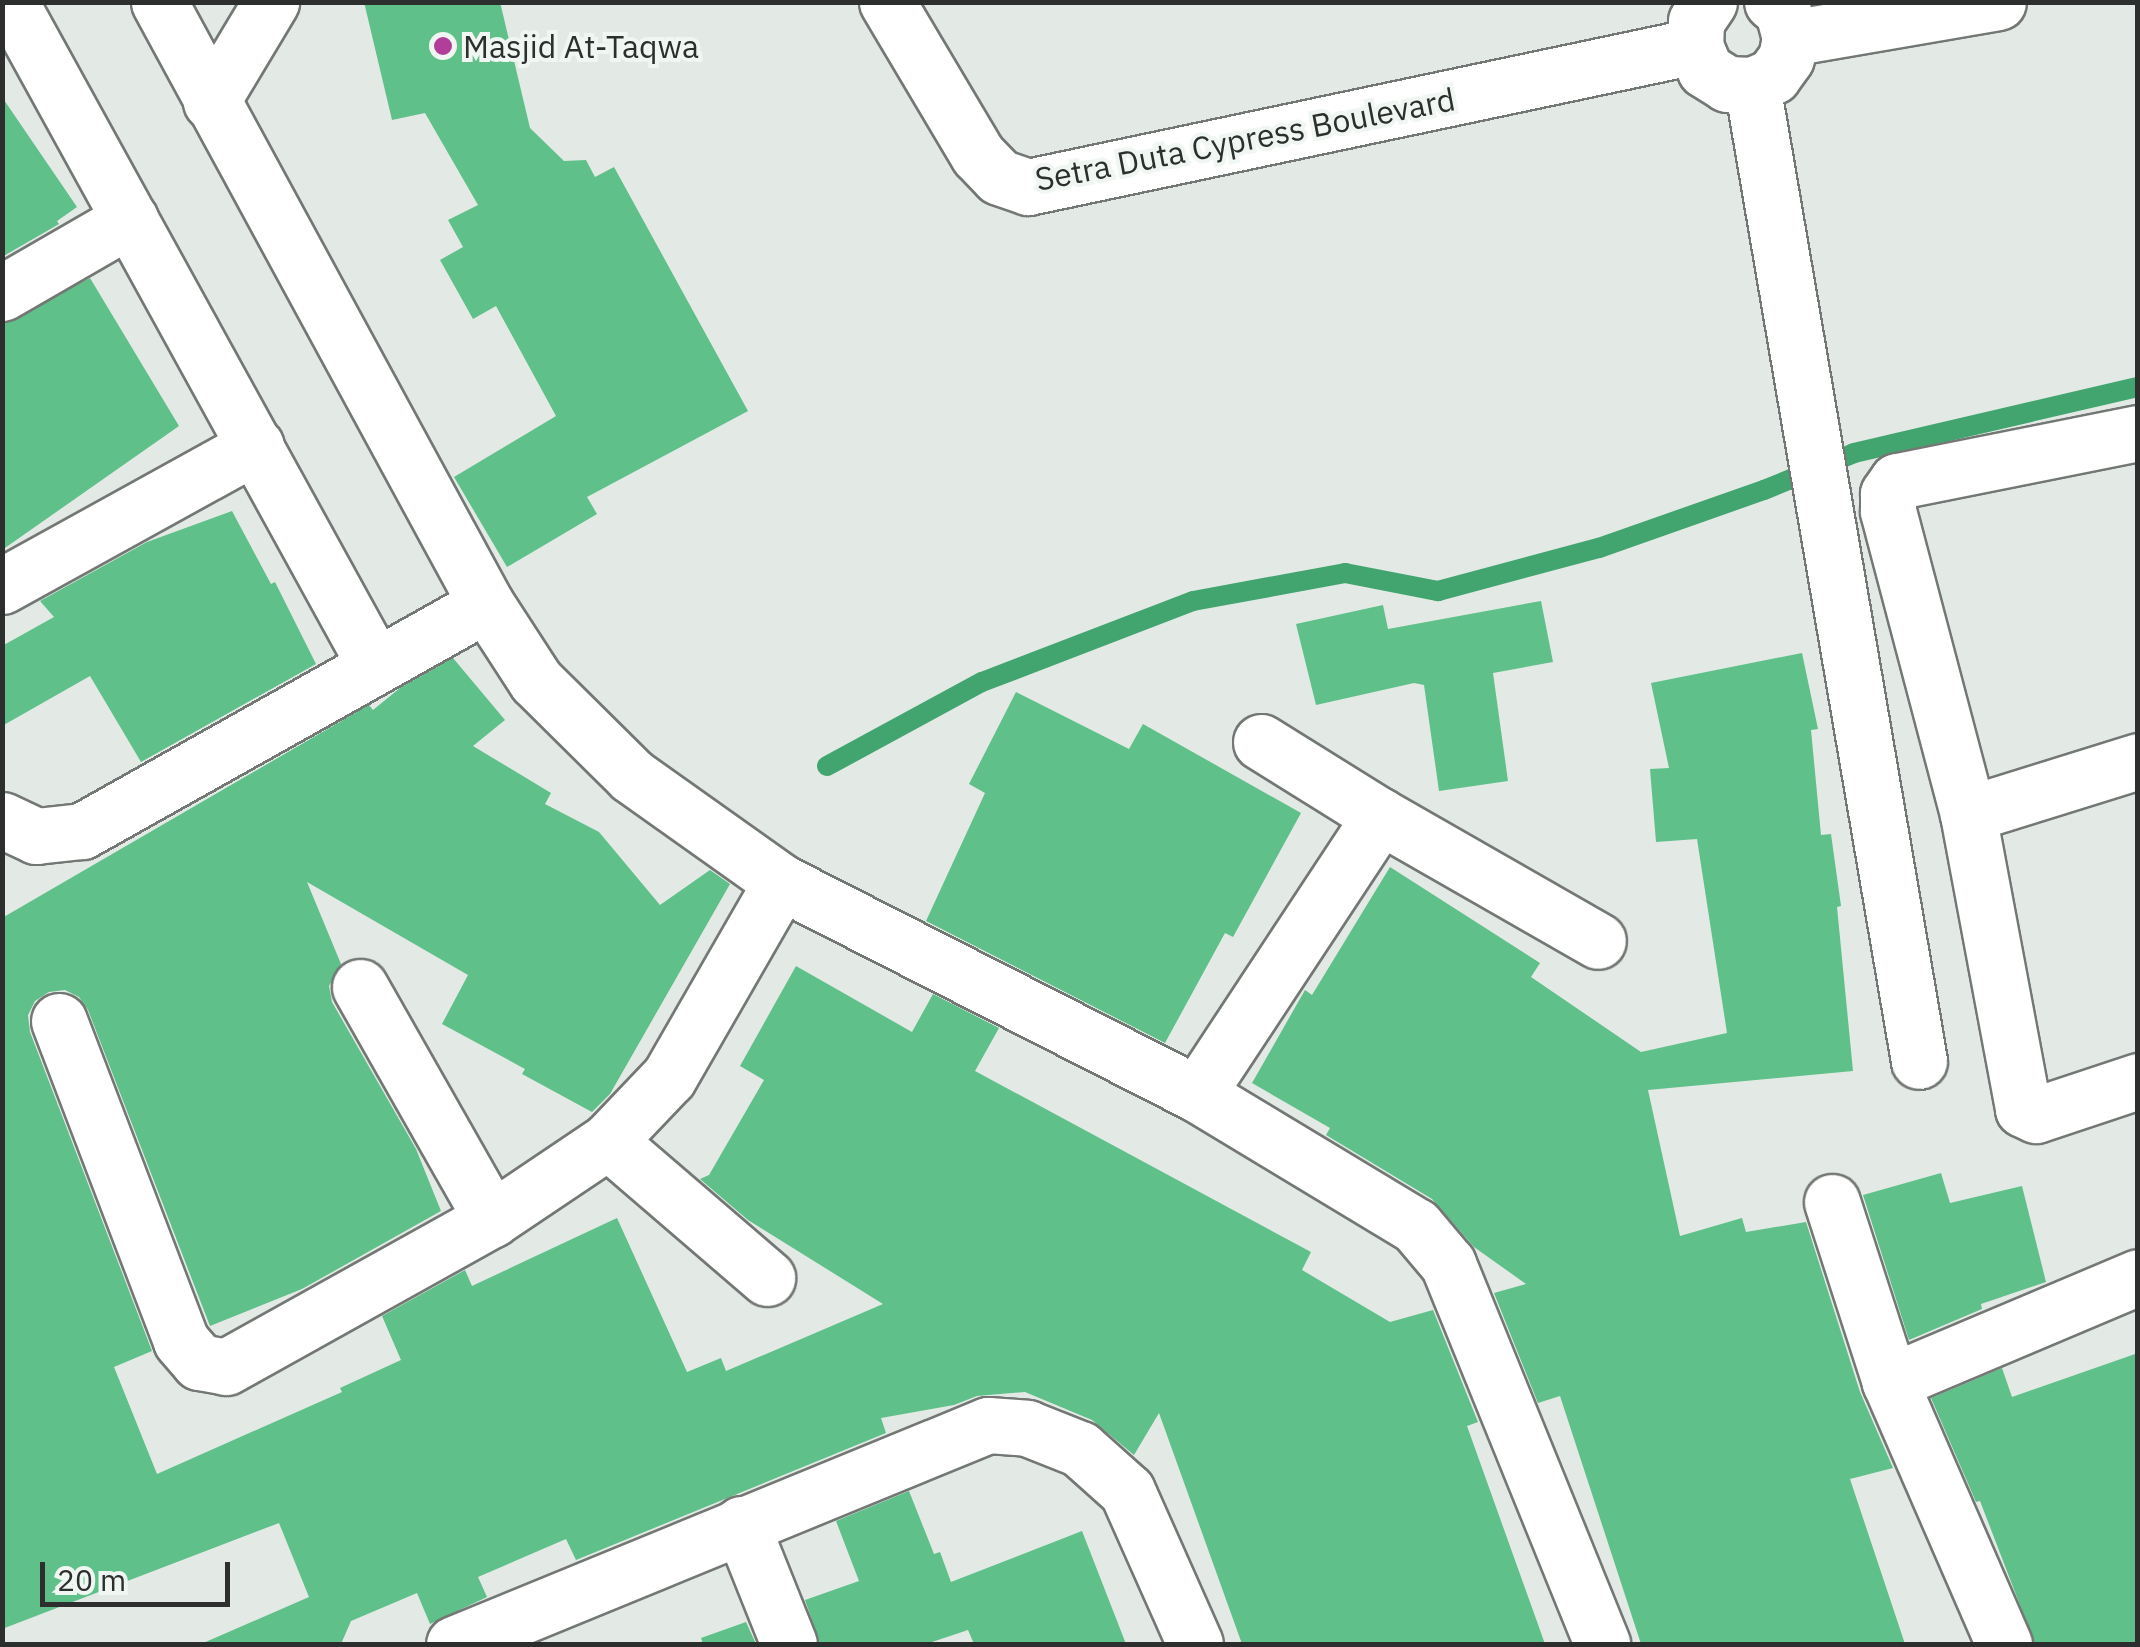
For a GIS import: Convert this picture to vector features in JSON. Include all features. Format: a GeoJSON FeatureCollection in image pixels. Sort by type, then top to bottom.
{"type":"FeatureCollection","features":[{"type":"Feature","properties":{"kind":"street"},"geometry":{"type":"LineString","coordinates":[[10,2],[375,665]]}},
{"type":"Feature","properties":{"kind":"street"},"geometry":{"type":"LineString","coordinates":[[160,2],[486,604],[536,681],[632,776],[781,882],[1197,1094],[1416,1226],[1448,1264],[1602,1644]]}},
{"type":"Feature","properties":{"kind":"street"},"geometry":{"type":"LineString","coordinates":[[212,102],[270,2]]}},
{"type":"Feature","properties":{"kind":"street","name":"Setra Duta Cypress Boulevard"},"geometry":{"type":"LineString","coordinates":[[887,2],[978,155],[998,178],[1028,187],[1702,24]]}},
{"type":"Feature","properties":{"kind":"street"},"geometry":{"type":"LineString","coordinates":[[1702,24],[1705,70],[1726,84],[1752,85],[1772,76],[1786,58],[1781,20],[1998,2]]}},
{"type":"Feature","properties":{"kind":"street"},"geometry":{"type":"LineString","coordinates":[[1752,85],[1919,1061]]}},
{"type":"Feature","properties":{"kind":"street"},"geometry":{"type":"LineString","coordinates":[[2,293],[130,219]]}},
{"type":"Feature","properties":{"kind":"street"},"geometry":{"type":"LineString","coordinates":[[2138,433],[1897,481],[1888,494],[1888,511],[1968,814],[2023,1108],[2036,1115],[2138,1082]]}},
{"type":"Feature","properties":{"kind":"street"},"geometry":{"type":"LineString","coordinates":[[2,586],[256,446]]}},
{"type":"Feature","properties":{"kind":"street"},"geometry":{"type":"LineString","coordinates":[[2,820],[36,836],[82,831],[486,604]]}},
{"type":"Feature","properties":{"kind":"street"},"geometry":{"type":"LineString","coordinates":[[1261,742],[1380,816],[1598,941]]}},
{"type":"Feature","properties":{"kind":"street"},"geometry":{"type":"LineString","coordinates":[[1968,814],[2138,761]]}},
{"type":"Feature","properties":{"kind":"street"},"geometry":{"type":"LineString","coordinates":[[1197,1094],[1380,816]]}},
{"type":"Feature","properties":{"kind":"street"},"geometry":{"type":"LineString","coordinates":[[59,1021],[181,1340],[199,1362],[226,1367],[492,1219],[608,1140],[670,1077],[781,882]]}},
{"type":"Feature","properties":{"kind":"street"},"geometry":{"type":"LineString","coordinates":[[360,988],[492,1219]]}},
{"type":"Feature","properties":{"kind":"street"},"geometry":{"type":"LineString","coordinates":[[608,1140],[767,1278]]}},
{"type":"Feature","properties":{"kind":"street"},"geometry":{"type":"LineString","coordinates":[[1832,1202],[1890,1382],[2004,1644]]}},
{"type":"Feature","properties":{"kind":"street"},"geometry":{"type":"LineString","coordinates":[[1890,1382],[2138,1277]]}},
{"type":"Feature","properties":{"kind":"street"},"geometry":{"type":"LineString","coordinates":[[454,1644],[988,1426],[1028,1428],[1080,1449],[1127,1491],[1196,1644]]}},
{"type":"Feature","properties":{"kind":"street"},"geometry":{"type":"LineString","coordinates":[[742,1524],[790,1644]]}},
{"type":"Feature","properties":{"kind":"building"},"geometry":{"type":"Polygon","coordinates":[[[364,2],[500,2],[530,128],[564,161],[586,160],[595,177],[614,167],[748,411],[587,497],[597,514],[507,567],[454,477],[556,416],[496,306],[473,319],[440,260],[463,247],[448,220],[478,205],[425,113],[392,120],[364,2]]]}},
{"type":"Feature","properties":{"kind":"building"},"geometry":{"type":"Polygon","coordinates":[[[2,97],[77,207],[57,221],[59,224],[2,257],[2,97]]]}},
{"type":"Feature","properties":{"kind":"building"},"geometry":{"type":"Polygon","coordinates":[[[90,278],[179,426],[2,550],[2,324],[90,278]]]}},
{"type":"Feature","properties":{"kind":"building"},"geometry":{"type":"Polygon","coordinates":[[[232,511],[271,584],[275,582],[316,664],[141,762],[90,676],[2,726],[2,646],[54,617],[40,601],[147,542],[232,511]]]}},
{"type":"Feature","properties":{"kind":"building"},"geometry":{"type":"Polygon","coordinates":[[[1541,601],[1553,662],[1493,673],[1508,781],[1439,791],[1424,685],[1414,683],[1316,705],[1296,624],[1383,605],[1388,629],[1541,601]]]}},
{"type":"Feature","properties":{"kind":"building"},"geometry":{"type":"Polygon","coordinates":[[[1802,653],[1818,729],[1811,730],[1821,835],[1831,834],[1841,906],[1837,907],[1853,1071],[1648,1090],[1680,1236],[1742,1218],[1746,1232],[1806,1222],[1860,1392],[1893,1468],[1850,1479],[1905,1644],[1641,1644],[1560,1396],[1538,1403],[1494,1293],[1526,1284],[1474,1247],[1432,1199],[1326,1135],[1330,1128],[1252,1083],[1305,990],[1312,995],[1390,867],[1540,963],[1531,977],[1641,1052],[1727,1033],[1697,839],[1656,842],[1650,769],[1669,768],[1651,683],[1802,653]]]}},
{"type":"Feature","properties":{"kind":"building"},"geometry":{"type":"Polygon","coordinates":[[[453,658],[505,720],[473,746],[551,793],[545,804],[599,832],[660,905],[710,870],[730,884],[610,1094],[592,1112],[522,1074],[525,1069],[442,1024],[468,975],[307,882],[341,964],[329,986],[332,1002],[416,1149],[441,1211],[302,1289],[210,1326],[88,1010],[79,997],[65,990],[49,992],[35,1001],[28,1015],[30,1032],[152,1351],[114,1367],[157,1474],[342,1392],[340,1388],[401,1360],[382,1316],[465,1270],[472,1286],[617,1218],[687,1372],[721,1358],[726,1371],[883,1304],[748,1220],[700,1179],[709,1175],[764,1080],[740,1066],[796,966],[912,1032],[933,994],[999,1028],[975,1071],[1311,1252],[1302,1270],[1390,1322],[1433,1310],[1478,1422],[1467,1426],[1545,1644],[1242,1644],[1159,1413],[1134,1455],[1092,1420],[1025,1392],[977,1396],[954,1405],[881,1418],[886,1433],[576,1560],[566,1539],[478,1577],[487,1597],[430,1624],[417,1593],[351,1621],[341,1644],[201,1644],[309,1597],[279,1523],[2,1629],[2,918],[369,705],[373,710],[400,688],[453,658]]]}},
{"type":"Feature","properties":{"kind":"building"},"geometry":{"type":"Polygon","coordinates":[[[1016,692],[1129,749],[1143,724],[1301,813],[1233,937],[1225,933],[1165,1043],[926,921],[985,793],[969,784],[1016,692]]]}},
{"type":"Feature","properties":{"kind":"building"},"geometry":{"type":"Polygon","coordinates":[[[1941,1173],[1950,1203],[2022,1186],[2046,1282],[1981,1304],[1982,1309],[1909,1340],[1863,1195],[1941,1173]]]}},
{"type":"Feature","properties":{"kind":"building"},"geometry":{"type":"Polygon","coordinates":[[[2138,1353],[2138,1644],[2035,1644],[1980,1501],[1976,1502],[1931,1398],[2002,1368],[2012,1397],[2138,1353]]]}},
{"type":"Feature","properties":{"kind":"building"},"geometry":{"type":"Polygon","coordinates":[[[909,1491],[934,1554],[940,1552],[951,1582],[1082,1531],[1126,1644],[974,1644],[968,1630],[926,1644],[820,1644],[805,1600],[859,1581],[836,1521],[909,1491]]]}},
{"type":"Feature","properties":{"kind":"building"},"geometry":{"type":"Polygon","coordinates":[[[746,1622],[756,1644],[703,1644],[701,1638],[746,1622]]]}},
{"type":"Feature","properties":{"kind":"waterway"},"geometry":{"type":"LineString","coordinates":[[827,766],[982,682],[1193,601],[1345,573],[1438,591],[1599,548],[1764,490],[1854,453],[2138,387]]}},
{"type":"Feature","properties":{"kind":"place","name":"Masjid At-Taqwa"},"geometry":{"type":"Point","coordinates":[443,46]}}]}
